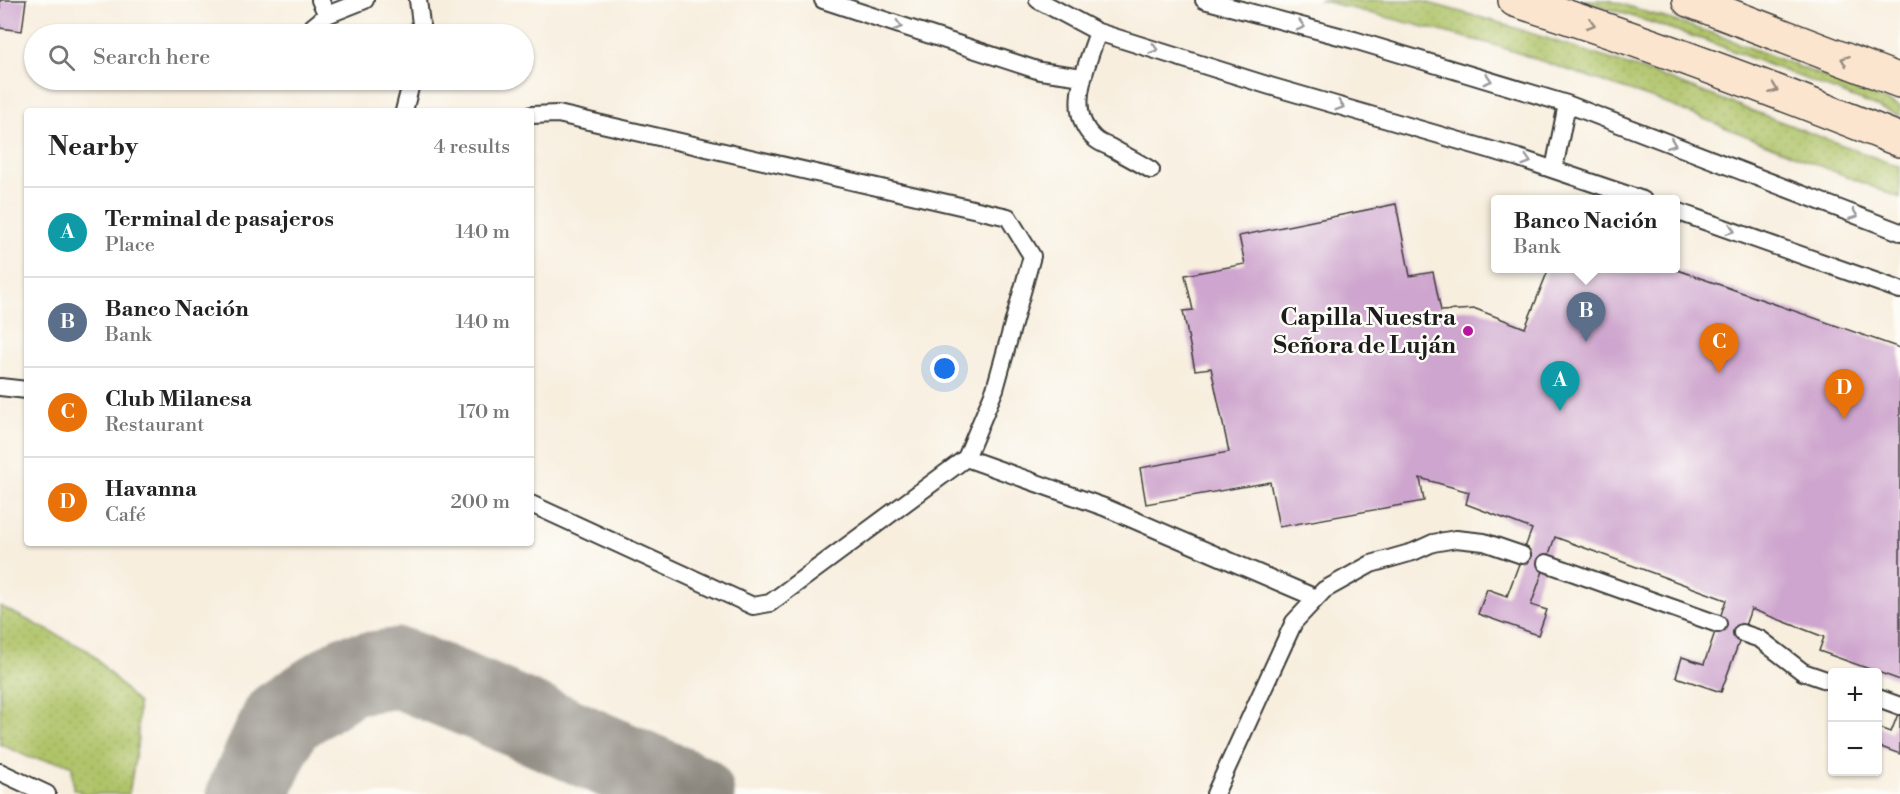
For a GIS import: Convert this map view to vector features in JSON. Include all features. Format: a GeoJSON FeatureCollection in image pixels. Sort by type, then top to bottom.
{"type":"FeatureCollection","features":[{"type":"Feature","properties":{"kind":"main road"},"geometry":{"type":"LineString","coordinates":[[1515,0],[1600,27],[1765,86],[1900,140]]}},
{"type":"Feature","properties":{"kind":"main road"},"geometry":{"type":"LineString","coordinates":[[1689,0],[1900,81]]}},
{"type":"Feature","properties":{"kind":"lane"},"geometry":{"type":"LineString","coordinates":[[320,0],[327,15]]}},
{"type":"Feature","properties":{"kind":"lane"},"geometry":{"type":"LineString","coordinates":[[316,24],[327,15],[365,0]]}},
{"type":"Feature","properties":{"kind":"lane"},"geometry":{"type":"LineString","coordinates":[[418,0],[421,24]]}},
{"type":"Feature","properties":{"kind":"lane"},"geometry":{"type":"LineString","coordinates":[[823,0],[1040,71],[1083,77]]}},
{"type":"Feature","properties":{"kind":"lane"},"geometry":{"type":"LineString","coordinates":[[1038,0],[1098,32],[1281,89],[1554,169],[1629,195]]}},
{"type":"Feature","properties":{"kind":"lane"},"geometry":{"type":"LineString","coordinates":[[1204,0],[1354,40],[1567,104],[1900,232]]}},
{"type":"Feature","properties":{"kind":"lane"},"geometry":{"type":"LineString","coordinates":[[1098,32],[1083,77],[1079,110],[1084,125],[1094,138],[1151,170]]}},
{"type":"Feature","properties":{"kind":"lane"},"geometry":{"type":"LineString","coordinates":[[405,108],[409,90]]}},
{"type":"Feature","properties":{"kind":"lane"},"geometry":{"type":"LineString","coordinates":[[1554,169],[1567,104]]}},
{"type":"Feature","properties":{"kind":"lane"},"geometry":{"type":"LineString","coordinates":[[534,115],[558,114],[1008,217],[1032,256],[995,389],[966,458],[770,603],[753,606],[534,505]]}},
{"type":"Feature","properties":{"kind":"lane"},"geometry":{"type":"LineString","coordinates":[[1680,212],[1900,290]]}},
{"type":"Feature","properties":{"kind":"lane"},"geometry":{"type":"LineString","coordinates":[[0,387],[24,390]]}},
{"type":"Feature","properties":{"kind":"lane"},"geometry":{"type":"LineString","coordinates":[[966,458],[1104,507],[1316,598]]}},
{"type":"Feature","properties":{"kind":"lane"},"geometry":{"type":"LineString","coordinates":[[1215,794],[1294,622],[1324,590],[1371,564],[1413,552],[1433,543],[1456,539],[1485,542],[1522,555]]}},
{"type":"Feature","properties":{"kind":"lane"},"geometry":{"type":"LineString","coordinates":[[1546,563],[1718,624]]}},
{"type":"Feature","properties":{"kind":"lane"},"geometry":{"type":"LineString","coordinates":[[1742,633],[1760,639],[1803,672],[1828,680]]}},
{"type":"Feature","properties":{"kind":"lane"},"geometry":{"type":"LineString","coordinates":[[1882,699],[1900,706]]}},
{"type":"Feature","properties":{"kind":"lane"},"geometry":{"type":"LineString","coordinates":[[0,772],[47,794]]}},
{"type":"Feature","properties":{"kind":"green space"},"geometry":{"type":"Polygon","coordinates":[[[1319,0],[1418,0],[1497,22],[1658,75],[1900,167],[1900,198],[1657,100],[1491,44],[1319,0]]]}},
{"type":"Feature","properties":{"kind":"green space"},"geometry":{"type":"Polygon","coordinates":[[[1583,0],[1609,0],[1715,34],[1900,106],[1900,116],[1710,42],[1583,0]]]}},
{"type":"Feature","properties":{"kind":"green space"},"geometry":{"type":"Polygon","coordinates":[[[0,606],[89,651],[138,703],[138,741],[129,794],[85,794],[73,789],[72,766],[66,763],[30,758],[0,744],[0,606]]]}},
{"type":"Feature","properties":{"kind":"building"},"geometry":{"type":"Polygon","coordinates":[[[0,0],[26,0],[22,31],[0,28],[0,0]]]}},
{"type":"Feature","properties":{"kind":"building"},"geometry":{"type":"Polygon","coordinates":[[[1396,204],[1410,276],[1433,272],[1441,311],[1476,309],[1525,328],[1547,273],[1680,273],[1680,271],[1900,348],[1900,680],[1882,674],[1882,668],[1866,668],[1819,651],[1824,637],[1751,609],[1721,692],[1676,677],[1682,657],[1704,664],[1726,600],[1555,537],[1531,605],[1547,610],[1538,635],[1478,614],[1487,589],[1507,596],[1532,529],[1466,504],[1469,492],[1420,478],[1424,501],[1279,527],[1270,482],[1146,504],[1140,468],[1229,452],[1211,368],[1195,370],[1183,311],[1193,310],[1185,275],[1245,264],[1239,236],[1396,204]]]}},
{"type":"Feature","properties":{"kind":"building"},"geometry":{"type":"Polygon","coordinates":[[[1900,709],[1900,754],[1882,747],[1882,729],[1891,732],[1900,709]]]}},
{"type":"Feature","properties":{"kind":"taxiway"},"geometry":{"type":"LineString","coordinates":[[247,794],[282,719],[349,675],[400,668],[694,794]]}},
{"type":"Feature","properties":{"kind":"place","name":"Capilla Nuestra Señora de Luján"},"geometry":{"type":"Point","coordinates":[1468,331]}},
{"type":"Feature","properties":{"kind":"place","name":"Banco Nación"},"geometry":{"type":"Point","coordinates":[1586,342]}},
{"type":"Feature","properties":{"kind":"place","name":"Club Milanesa"},"geometry":{"type":"Point","coordinates":[1719,373]}},
{"type":"Feature","properties":{"kind":"place","name":"Terminal de pasajeros"},"geometry":{"type":"Point","coordinates":[1560,411]}},
{"type":"Feature","properties":{"kind":"place","name":"Havanna"},"geometry":{"type":"Point","coordinates":[1844,419]}}]}
